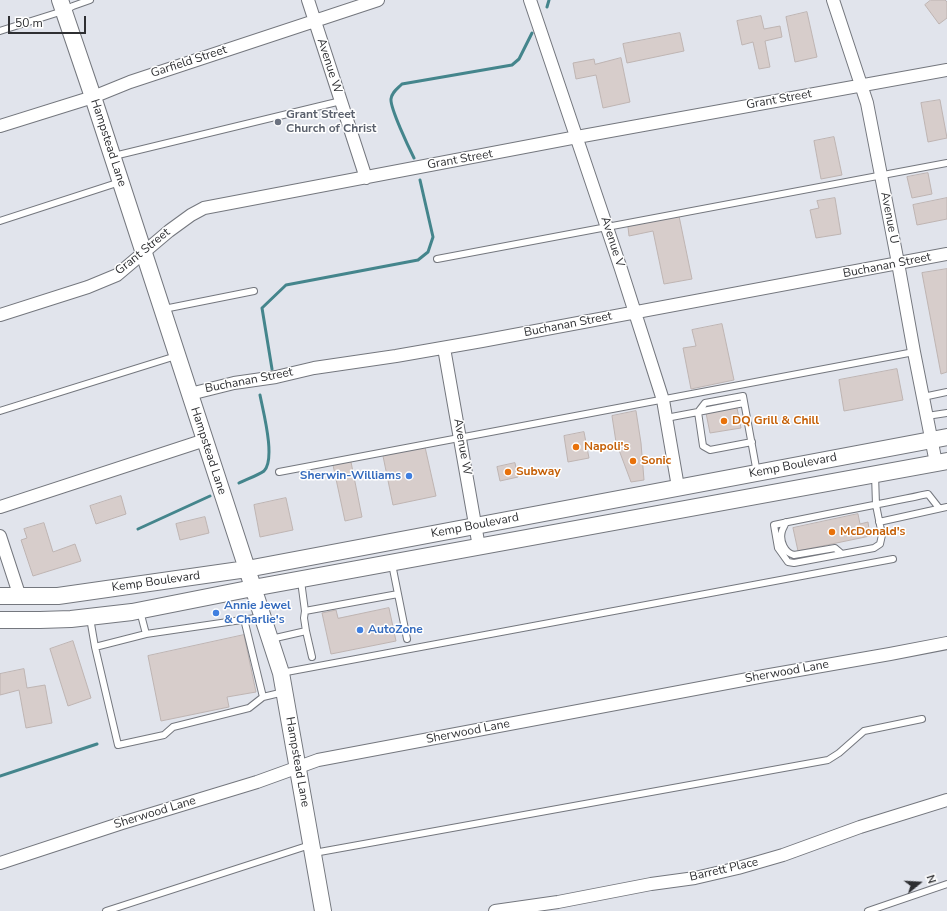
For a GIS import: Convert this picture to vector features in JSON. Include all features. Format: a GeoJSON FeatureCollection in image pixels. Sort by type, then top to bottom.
{"type":"FeatureCollection","features":[{"type":"Feature","properties":{"kind":"main road","name":"Hampstead Lane"},"geometry":{"type":"LineString","coordinates":[[62,5],[281,673],[323,911]]}},
{"type":"Feature","properties":{"kind":"main road","name":"Kemp Boulevard"},"geometry":{"type":"LineString","coordinates":[[0,596],[58,596],[247,569],[939,438]]}},
{"type":"Feature","properties":{"kind":"main road","name":"Kemp Boulevard"},"geometry":{"type":"LineString","coordinates":[[0,620],[71,619],[140,610],[942,462]]}},
{"type":"Feature","properties":{"kind":"main road"},"geometry":{"type":"LineString","coordinates":[[678,487],[681,510]]}},
{"type":"Feature","properties":{"kind":"main road"},"geometry":{"type":"LineString","coordinates":[[20,597],[23,620]]}},
{"type":"Feature","properties":{"kind":"street","name":"Avenue W"},"geometry":{"type":"LineString","coordinates":[[308,0],[366,178]]}},
{"type":"Feature","properties":{"kind":"street","name":"Garfield Street"},"geometry":{"type":"LineString","coordinates":[[0,126],[93,97],[130,82],[378,0]]}},
{"type":"Feature","properties":{"kind":"street","name":"Avenue V"},"geometry":{"type":"LineString","coordinates":[[530,0],[607,227],[663,400],[678,487]]}},
{"type":"Feature","properties":{"kind":"street","name":"Avenue U"},"geometry":{"type":"LineString","coordinates":[[833,0],[867,103],[923,397],[927,416],[939,438],[942,462]]}},
{"type":"Feature","properties":{"kind":"street","name":"Grant Street"},"geometry":{"type":"LineString","coordinates":[[0,315],[104,281],[117,275],[169,231],[191,215],[204,208],[577,137],[947,70]]}},
{"type":"Feature","properties":{"kind":"street","name":"Buchanan Street"},"geometry":{"type":"LineString","coordinates":[[190,394],[234,383],[276,377],[314,368],[444,348],[947,254]]}},
{"type":"Feature","properties":{"kind":"street","name":"Avenue W"},"geometry":{"type":"LineString","coordinates":[[444,348],[479,547]]}},
{"type":"Feature","properties":{"kind":"street"},"geometry":{"type":"LineString","coordinates":[[0,507],[205,440]]}},
{"type":"Feature","properties":{"kind":"street"},"geometry":{"type":"LineString","coordinates":[[0,536],[20,597]]}},
{"type":"Feature","properties":{"kind":"street","name":"Sherwood Lane"},"geometry":{"type":"LineString","coordinates":[[0,863],[122,823],[257,782],[318,760],[764,676],[890,654],[947,642]]}},
{"type":"Feature","properties":{"kind":"street","name":"Barrett Place"},"geometry":{"type":"LineString","coordinates":[[495,911],[558,902],[651,884],[695,878],[738,868],[783,855],[860,827],[947,800]]}},
{"type":"Feature","properties":{"kind":"lane"},"geometry":{"type":"LineString","coordinates":[[0,31],[62,5],[72,6],[90,0]]}},
{"type":"Feature","properties":{"kind":"lane"},"geometry":{"type":"LineString","coordinates":[[112,157],[341,101]]}},
{"type":"Feature","properties":{"kind":"lane"},"geometry":{"type":"LineString","coordinates":[[437,259],[947,163]]}},
{"type":"Feature","properties":{"kind":"lane"},"geometry":{"type":"LineString","coordinates":[[0,221],[120,182]]}},
{"type":"Feature","properties":{"kind":"lane"},"geometry":{"type":"LineString","coordinates":[[162,309],[254,291]]}},
{"type":"Feature","properties":{"kind":"lane"},"geometry":{"type":"LineString","coordinates":[[279,472],[914,352]]}},
{"type":"Feature","properties":{"kind":"lane"},"geometry":{"type":"LineString","coordinates":[[0,410],[177,356]]}},
{"type":"Feature","properties":{"kind":"lane"},"geometry":{"type":"LineString","coordinates":[[923,397],[947,392]]}},
{"type":"Feature","properties":{"kind":"lane"},"geometry":{"type":"LineString","coordinates":[[666,418],[698,412],[705,403],[743,396],[757,472]]}},
{"type":"Feature","properties":{"kind":"lane"},"geometry":{"type":"LineString","coordinates":[[698,412],[703,446],[710,450],[752,442]]}},
{"type":"Feature","properties":{"kind":"lane"},"geometry":{"type":"LineString","coordinates":[[927,416],[947,413]]}},
{"type":"Feature","properties":{"kind":"lane"},"geometry":{"type":"LineString","coordinates":[[875,474],[876,505],[882,535],[880,544],[874,548],[794,563],[788,562],[778,548],[774,525],[786,522],[876,505],[928,494],[939,508]]}},
{"type":"Feature","properties":{"kind":"lane"},"geometry":{"type":"LineString","coordinates":[[879,522],[939,508],[947,508]]}},
{"type":"Feature","properties":{"kind":"lane"},"geometry":{"type":"LineString","coordinates":[[786,522],[782,531],[783,545],[786,551],[790,554],[794,555],[835,548],[842,554]]}},
{"type":"Feature","properties":{"kind":"lane"},"geometry":{"type":"LineString","coordinates":[[281,673],[893,559]]}},
{"type":"Feature","properties":{"kind":"lane"},"geometry":{"type":"LineString","coordinates":[[392,563],[407,639]]}},
{"type":"Feature","properties":{"kind":"lane"},"geometry":{"type":"LineString","coordinates":[[301,580],[305,611],[304,618],[312,657]]}},
{"type":"Feature","properties":{"kind":"lane"},"geometry":{"type":"LineString","coordinates":[[305,611],[398,594]]}},
{"type":"Feature","properties":{"kind":"lane"},"geometry":{"type":"LineString","coordinates":[[140,610],[146,634]]}},
{"type":"Feature","properties":{"kind":"lane"},"geometry":{"type":"LineString","coordinates":[[89,617],[118,745],[164,735],[173,727],[249,708],[263,697],[284,692]]}},
{"type":"Feature","properties":{"kind":"lane"},"geometry":{"type":"LineString","coordinates":[[95,647],[146,634],[262,617]]}},
{"type":"Feature","properties":{"kind":"lane"},"geometry":{"type":"LineString","coordinates":[[244,619],[263,697]]}},
{"type":"Feature","properties":{"kind":"lane"},"geometry":{"type":"LineString","coordinates":[[270,640],[306,631]]}},
{"type":"Feature","properties":{"kind":"lane"},"geometry":{"type":"LineString","coordinates":[[106,911],[312,849],[828,760],[839,753],[864,731],[922,719]]}},
{"type":"Feature","properties":{"kind":"lane"},"geometry":{"type":"LineString","coordinates":[[868,911],[947,884]]}},
{"type":"Feature","properties":{"kind":"building"},"geometry":{"type":"Polygon","coordinates":[[[931,0],[945,0],[947,2],[947,18],[939,24],[925,5],[931,0]]]}},
{"type":"Feature","properties":{"kind":"building"},"geometry":{"type":"Polygon","coordinates":[[[807,12],[817,57],[795,62],[786,17],[807,12]]]}},
{"type":"Feature","properties":{"kind":"building"},"geometry":{"type":"Polygon","coordinates":[[[761,16],[764,29],[780,26],[782,37],[765,41],[770,67],[759,69],[753,42],[742,45],[737,21],[761,16]]]}},
{"type":"Feature","properties":{"kind":"building"},"geometry":{"type":"Polygon","coordinates":[[[680,33],[684,51],[627,63],[623,44],[680,33]]]}},
{"type":"Feature","properties":{"kind":"building"},"geometry":{"type":"Polygon","coordinates":[[[621,58],[630,102],[603,108],[596,75],[576,79],[573,63],[594,59],[595,64],[621,58]]]}},
{"type":"Feature","properties":{"kind":"building"},"geometry":{"type":"Polygon","coordinates":[[[940,100],[947,138],[928,142],[921,103],[940,100]]]}},
{"type":"Feature","properties":{"kind":"building"},"geometry":{"type":"Polygon","coordinates":[[[834,137],[842,175],[821,179],[814,141],[834,137]]]}},
{"type":"Feature","properties":{"kind":"building"},"geometry":{"type":"Polygon","coordinates":[[[928,173],[932,194],[912,198],[907,177],[928,173]]]}},
{"type":"Feature","properties":{"kind":"building"},"geometry":{"type":"Polygon","coordinates":[[[835,198],[841,234],[816,238],[810,210],[819,208],[817,201],[835,198]]]}},
{"type":"Feature","properties":{"kind":"building"},"geometry":{"type":"Polygon","coordinates":[[[947,198],[947,219],[917,225],[913,205],[947,198]]]}},
{"type":"Feature","properties":{"kind":"building"},"geometry":{"type":"Polygon","coordinates":[[[679,216],[692,279],[664,284],[653,231],[629,236],[628,227],[679,216]]]}},
{"type":"Feature","properties":{"kind":"building"},"geometry":{"type":"Polygon","coordinates":[[[947,269],[947,372],[941,374],[922,273],[947,269]]]}},
{"type":"Feature","properties":{"kind":"building"},"geometry":{"type":"Polygon","coordinates":[[[722,324],[734,380],[691,389],[683,348],[696,346],[692,330],[722,324]]]}},
{"type":"Feature","properties":{"kind":"building"},"geometry":{"type":"Polygon","coordinates":[[[897,369],[903,400],[844,411],[839,380],[897,369]]]}},
{"type":"Feature","properties":{"kind":"building","name":"DQ Grill & Chill"},"geometry":{"type":"Polygon","coordinates":[[[737,408],[741,428],[710,433],[706,413],[737,408]]]}},
{"type":"Feature","properties":{"kind":"building","name":"Sonic"},"geometry":{"type":"Polygon","coordinates":[[[636,411],[641,443],[644,480],[631,482],[616,442],[612,416],[636,411]]]}},
{"type":"Feature","properties":{"kind":"building","name":"Napoli's"},"geometry":{"type":"Polygon","coordinates":[[[584,432],[589,458],[568,462],[564,436],[584,432]]]}},
{"type":"Feature","properties":{"kind":"building","name":"Sherwin-Williams"},"geometry":{"type":"Polygon","coordinates":[[[425,447],[436,496],[393,505],[383,456],[425,447]]]}},
{"type":"Feature","properties":{"kind":"building"},"geometry":{"type":"Polygon","coordinates":[[[351,462],[362,517],[345,521],[333,465],[351,462]]]}},
{"type":"Feature","properties":{"kind":"building","name":"Subway"},"geometry":{"type":"Polygon","coordinates":[[[515,463],[518,477],[500,481],[497,467],[515,463]]]}},
{"type":"Feature","properties":{"kind":"building"},"geometry":{"type":"Polygon","coordinates":[[[121,496],[126,514],[96,524],[90,506],[121,496]]]}},
{"type":"Feature","properties":{"kind":"building"},"geometry":{"type":"Polygon","coordinates":[[[286,498],[293,530],[260,537],[254,505],[286,498]]]}},
{"type":"Feature","properties":{"kind":"building","name":"McDonald's"},"geometry":{"type":"Polygon","coordinates":[[[858,514],[860,524],[868,522],[870,536],[798,551],[793,528],[858,514]]]}},
{"type":"Feature","properties":{"kind":"building"},"geometry":{"type":"Polygon","coordinates":[[[205,517],[209,533],[180,540],[176,524],[205,517]]]}},
{"type":"Feature","properties":{"kind":"building"},"geometry":{"type":"Polygon","coordinates":[[[44,523],[53,552],[75,544],[81,561],[33,576],[21,540],[27,538],[24,529],[44,523]]]}},
{"type":"Feature","properties":{"kind":"building","name":"AutoZone"},"geometry":{"type":"Polygon","coordinates":[[[389,608],[396,641],[331,654],[322,613],[336,610],[338,618],[389,608]]]}},
{"type":"Feature","properties":{"kind":"building"},"geometry":{"type":"Polygon","coordinates":[[[244,635],[256,692],[227,697],[229,707],[161,721],[148,656],[244,635]]]}},
{"type":"Feature","properties":{"kind":"building"},"geometry":{"type":"Polygon","coordinates":[[[73,641],[91,698],[68,706],[50,649],[73,641]]]}},
{"type":"Feature","properties":{"kind":"building"},"geometry":{"type":"Polygon","coordinates":[[[24,669],[27,688],[45,685],[52,723],[26,728],[19,690],[0,695],[0,674],[24,669]]]}},
{"type":"Feature","properties":{"kind":"waterway"},"geometry":{"type":"LineString","coordinates":[[547,7],[549,0]]}},
{"type":"Feature","properties":{"kind":"waterway"},"geometry":{"type":"LineString","coordinates":[[414,158],[393,111],[391,104],[392,94],[402,84],[512,65],[519,59],[532,33]]}},
{"type":"Feature","properties":{"kind":"waterway"},"geometry":{"type":"LineString","coordinates":[[272,369],[262,308],[286,285],[418,260],[428,252],[433,237],[420,180]]}},
{"type":"Feature","properties":{"kind":"waterway"},"geometry":{"type":"LineString","coordinates":[[239,483],[262,473],[267,465],[269,456],[268,434],[260,395]]}},
{"type":"Feature","properties":{"kind":"waterway"},"geometry":{"type":"LineString","coordinates":[[138,529],[210,496]]}},
{"type":"Feature","properties":{"kind":"waterway"},"geometry":{"type":"LineString","coordinates":[[0,776],[97,744]]}},
{"type":"Feature","properties":{"kind":"place","name":"Grant Street Church of Christ"},"geometry":{"type":"Point","coordinates":[278,122]}},
{"type":"Feature","properties":{"kind":"place","name":"DQ Grill & Chill"},"geometry":{"type":"Point","coordinates":[724,421]}},
{"type":"Feature","properties":{"kind":"place","name":"Napoli's"},"geometry":{"type":"Point","coordinates":[576,447]}},
{"type":"Feature","properties":{"kind":"place","name":"Sonic"},"geometry":{"type":"Point","coordinates":[633,461]}},
{"type":"Feature","properties":{"kind":"place","name":"Subway"},"geometry":{"type":"Point","coordinates":[508,472]}},
{"type":"Feature","properties":{"kind":"place","name":"Sherwin-Williams"},"geometry":{"type":"Point","coordinates":[409,476]}},
{"type":"Feature","properties":{"kind":"place","name":"McDonald's"},"geometry":{"type":"Point","coordinates":[832,532]}},
{"type":"Feature","properties":{"kind":"place","name":"Annie Jewel & Charlie's"},"geometry":{"type":"Point","coordinates":[216,613]}},
{"type":"Feature","properties":{"kind":"place","name":"AutoZone"},"geometry":{"type":"Point","coordinates":[360,630]}}]}
